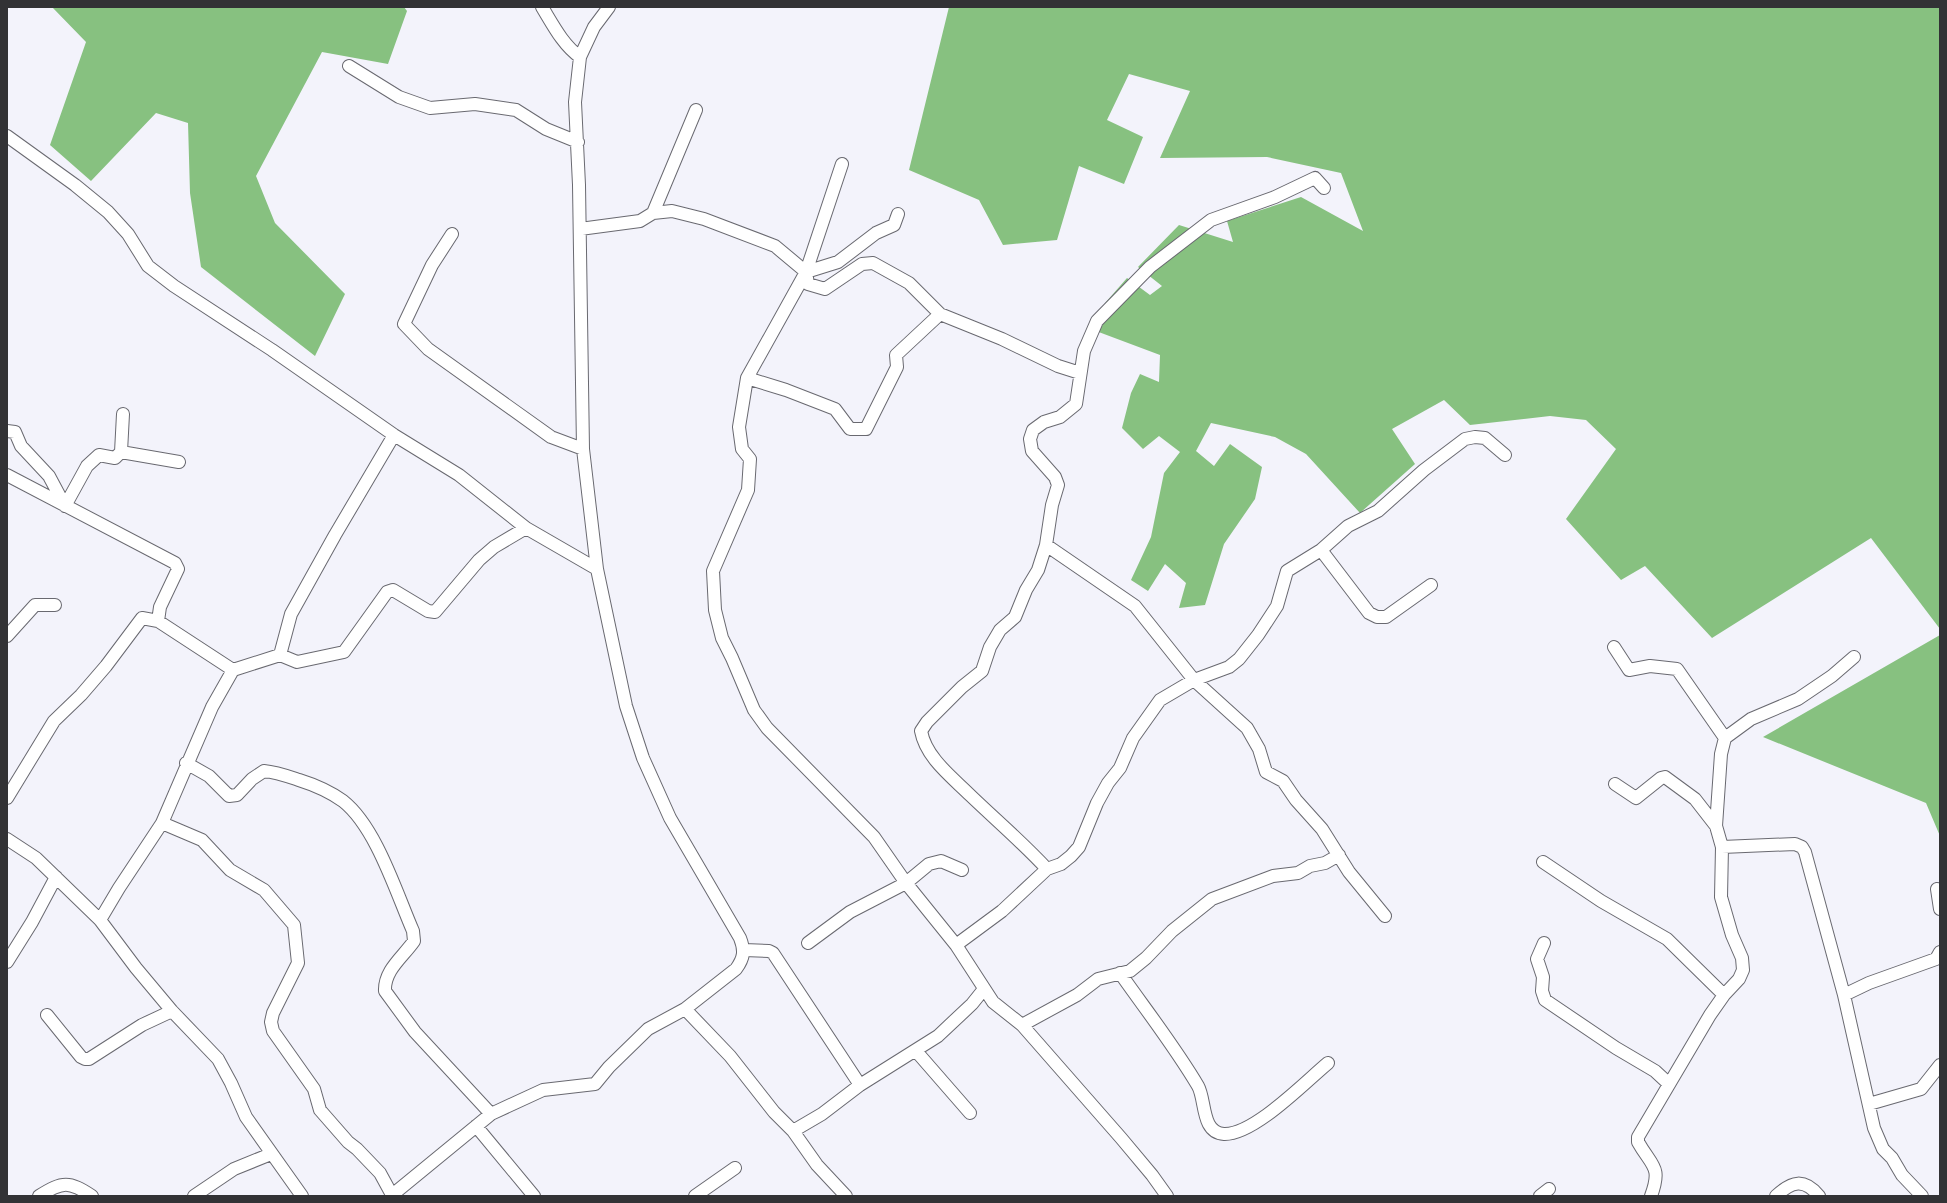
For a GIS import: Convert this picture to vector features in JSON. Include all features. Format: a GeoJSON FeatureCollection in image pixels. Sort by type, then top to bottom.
{"type":"FeatureCollection","features":[{"type":"Feature","properties":{"kind":"street"},"geometry":{"type":"LineString","coordinates":[[542,7],[558,33],[574,53],[580,57]]}},
{"type":"Feature","properties":{"kind":"street"},"geometry":{"type":"LineString","coordinates":[[162,823],[202,840],[230,870],[264,890],[294,925],[298,963],[273,1013],[270,1022],[272,1031],[314,1089],[320,1110],[348,1142],[357,1149],[380,1173],[392,1196],[491,1114],[543,1090],[595,1084],[648,1029],[686,1009],[736,969],[742,960],[744,950],[740,938],[670,818],[643,758],[626,706],[597,569],[583,449],[578,142],[575,102],[580,57],[594,27],[609,7]]}},
{"type":"Feature","properties":{"kind":"street"},"geometry":{"type":"LineString","coordinates":[[349,66],[399,97],[430,108],[475,104],[516,110],[546,129],[578,142]]}},
{"type":"Feature","properties":{"kind":"street"},"geometry":{"type":"LineString","coordinates":[[653,213],[696,110]]}},
{"type":"Feature","properties":{"kind":"street"},"geometry":{"type":"LineString","coordinates":[[7,136],[75,184],[108,212],[128,234],[148,266],[174,286],[272,350],[394,436],[458,475],[526,528],[597,569]]}},
{"type":"Feature","properties":{"kind":"street"},"geometry":{"type":"LineString","coordinates":[[842,164],[806,272],[747,378],[739,427],[742,449],[750,459],[748,490],[713,571],[715,610],[722,638],[754,710],[780,742],[874,837],[906,883],[956,944],[992,1002],[1022,1025],[1121,1138],[1152,1175],[1167,1196]]}},
{"type":"Feature","properties":{"kind":"street"},"geometry":{"type":"LineString","coordinates":[[1046,869],[946,772],[928,750],[921,731],[927,722],[962,687],[982,671],[990,647],[1000,630],[1015,617],[1026,590],[1038,570],[1046,544],[1052,505],[1058,485],[1056,477],[1045,468],[1032,451],[1030,439],[1033,430],[1044,422],[1060,417],[1076,404],[1084,351],[1096,321],[1150,267],[1211,220],[1275,197],[1315,178],[1324,188]]}},
{"type":"Feature","properties":{"kind":"street"},"geometry":{"type":"LineString","coordinates":[[580,229],[640,221],[653,213],[672,211],[704,220],[775,246],[806,272],[808,284],[825,289],[862,264],[873,262],[909,283],[940,314],[1002,339],[1058,366],[1080,373]]}},
{"type":"Feature","properties":{"kind":"street"},"geometry":{"type":"LineString","coordinates":[[806,272],[838,262],[876,233],[894,225],[898,214]]}},
{"type":"Feature","properties":{"kind":"street"},"geometry":{"type":"LineString","coordinates":[[452,234],[432,265],[404,324],[428,349],[551,437],[583,449]]}},
{"type":"Feature","properties":{"kind":"street"},"geometry":{"type":"LineString","coordinates":[[747,378],[786,390],[836,409],[850,429],[866,429],[897,367],[896,355],[940,314]]}},
{"type":"Feature","properties":{"kind":"street"},"geometry":{"type":"LineString","coordinates":[[65,506],[87,466],[99,455],[115,458],[121,452],[123,414]]}},
{"type":"Feature","properties":{"kind":"street"},"geometry":{"type":"LineString","coordinates":[[7,431],[15,432],[21,446],[49,476],[65,506]]}},
{"type":"Feature","properties":{"kind":"street"},"geometry":{"type":"LineString","coordinates":[[280,656],[291,614],[335,535],[394,436]]}},
{"type":"Feature","properties":{"kind":"street"},"geometry":{"type":"LineString","coordinates":[[956,944],[1002,911],[1046,869],[1061,864],[1079,847],[1097,803],[1108,782],[1120,768],[1133,738],[1160,700],[1194,680],[1229,667],[1239,659],[1258,635],[1277,606],[1287,571],[1321,550],[1348,526],[1378,511],[1424,470],[1465,439],[1475,437],[1485,438],[1505,456]]}},
{"type":"Feature","properties":{"kind":"street"},"geometry":{"type":"LineString","coordinates":[[121,452],[179,462]]}},
{"type":"Feature","properties":{"kind":"street"},"geometry":{"type":"LineString","coordinates":[[7,475],[175,563],[178,569],[160,607],[158,621]]}},
{"type":"Feature","properties":{"kind":"street"},"geometry":{"type":"LineString","coordinates":[[100,920],[119,888],[162,823],[186,763],[212,707],[233,670],[280,656],[297,662],[344,652],[387,592],[393,590],[428,611],[435,612],[479,560],[494,547],[526,528]]}},
{"type":"Feature","properties":{"kind":"street"},"geometry":{"type":"LineString","coordinates":[[1046,544],[1135,606],[1194,680],[1248,728],[1259,749],[1266,772],[1283,781],[1296,800],[1322,829],[1350,872],[1385,916]]}},
{"type":"Feature","properties":{"kind":"street"},"geometry":{"type":"LineString","coordinates":[[1321,550],[1369,612],[1377,618],[1386,616],[1431,585]]}},
{"type":"Feature","properties":{"kind":"street"},"geometry":{"type":"LineString","coordinates":[[7,636],[35,605],[55,605]]}},
{"type":"Feature","properties":{"kind":"street"},"geometry":{"type":"LineString","coordinates":[[7,798],[54,721],[82,695],[142,618],[158,621],[233,670]]}},
{"type":"Feature","properties":{"kind":"street"},"geometry":{"type":"LineString","coordinates":[[1614,647],[1629,670],[1650,666],[1677,668],[1725,738],[1721,762],[1716,826],[1722,847],[1721,897],[1732,935],[1742,958],[1743,970],[1739,979],[1724,995],[1710,1015],[1638,1137],[1638,1142],[1656,1173],[1657,1181],[1651,1196]]}},
{"type":"Feature","properties":{"kind":"street"},"geometry":{"type":"LineString","coordinates":[[1725,738],[1751,719],[1798,699],[1832,676],[1854,657]]}},
{"type":"Feature","properties":{"kind":"street"},"geometry":{"type":"LineString","coordinates":[[186,763],[209,776],[228,796],[237,795],[252,780],[264,771],[276,772],[312,784],[323,788],[344,802],[364,824],[381,854],[413,931],[414,941],[399,957],[385,983],[385,991],[415,1032],[491,1114]]}},
{"type":"Feature","properties":{"kind":"street"},"geometry":{"type":"LineString","coordinates":[[1615,784],[1636,798],[1661,778],[1665,777],[1695,800],[1716,826]]}},
{"type":"Feature","properties":{"kind":"street"},"geometry":{"type":"LineString","coordinates":[[7,839],[36,858],[100,920],[136,968],[172,1011],[218,1059],[232,1083],[246,1117],[302,1196]]}},
{"type":"Feature","properties":{"kind":"street"},"geometry":{"type":"LineString","coordinates":[[1722,847],[1795,844],[1802,847],[1805,852],[1844,995],[1874,1128],[1882,1149],[1892,1158],[1902,1175],[1922,1196]]}},
{"type":"Feature","properties":{"kind":"street"},"geometry":{"type":"LineString","coordinates":[[1022,1025],[1077,995],[1098,979],[1130,971],[1146,958],[1172,931],[1212,899],[1273,876],[1298,873],[1310,866],[1325,863],[1339,855]]}},
{"type":"Feature","properties":{"kind":"street"},"geometry":{"type":"LineString","coordinates":[[808,943],[850,912],[906,883],[929,864],[941,862],[962,870]]}},
{"type":"Feature","properties":{"kind":"street"},"geometry":{"type":"LineString","coordinates":[[1543,862],[1601,900],[1667,939],[1724,995]]}},
{"type":"Feature","properties":{"kind":"street"},"geometry":{"type":"LineString","coordinates":[[7,962],[29,928],[56,877]]}},
{"type":"Feature","properties":{"kind":"street"},"geometry":{"type":"LineString","coordinates":[[1937,889],[1940,909]]}},
{"type":"Feature","properties":{"kind":"street"},"geometry":{"type":"LineString","coordinates":[[1544,943],[1538,959],[1543,976],[1542,991],[1545,1000],[1616,1048],[1655,1071],[1670,1084]]}},
{"type":"Feature","properties":{"kind":"street"},"geometry":{"type":"LineString","coordinates":[[744,950],[769,951],[773,953],[860,1085]]}},
{"type":"Feature","properties":{"kind":"street"},"geometry":{"type":"LineString","coordinates":[[1844,995],[1869,983],[1936,958],[1940,952]]}},
{"type":"Feature","properties":{"kind":"street"},"geometry":{"type":"LineString","coordinates":[[1120,973],[1190,1073],[1200,1090],[1206,1118],[1214,1130],[1224,1134],[1245,1129],[1274,1110],[1328,1063]]}},
{"type":"Feature","properties":{"kind":"street"},"geometry":{"type":"LineString","coordinates":[[793,1132],[822,1114],[860,1085],[938,1036],[972,1004],[984,989]]}},
{"type":"Feature","properties":{"kind":"street"},"geometry":{"type":"LineString","coordinates":[[686,1009],[730,1056],[774,1112],[793,1132],[817,1165],[846,1196]]}},
{"type":"Feature","properties":{"kind":"street"},"geometry":{"type":"LineString","coordinates":[[47,1015],[85,1060],[89,1059],[142,1025],[172,1011]]}},
{"type":"Feature","properties":{"kind":"street"},"geometry":{"type":"LineString","coordinates":[[916,1051],[970,1113]]}},
{"type":"Feature","properties":{"kind":"street"},"geometry":{"type":"LineString","coordinates":[[1869,1104],[1921,1089],[1940,1065]]}},
{"type":"Feature","properties":{"kind":"street"},"geometry":{"type":"LineString","coordinates":[[476,1126],[534,1196]]}},
{"type":"Feature","properties":{"kind":"street"},"geometry":{"type":"LineString","coordinates":[[194,1196],[234,1169],[271,1154]]}},
{"type":"Feature","properties":{"kind":"street"},"geometry":{"type":"LineString","coordinates":[[695,1196],[735,1168]]}},
{"type":"Feature","properties":{"kind":"street"},"geometry":{"type":"LineString","coordinates":[[1776,1196],[1785,1188],[1794,1183],[1806,1184],[1819,1196]]}},
{"type":"Feature","properties":{"kind":"street"},"geometry":{"type":"LineString","coordinates":[[39,1196],[52,1188],[65,1184],[75,1185],[92,1196]]}},
{"type":"Feature","properties":{"kind":"green space"},"geometry":{"type":"Polygon","coordinates":[[[52,7],[404,7],[407,11],[388,64],[322,52],[256,176],[275,223],[345,294],[315,356],[201,267],[190,193],[188,123],[156,113],[91,181],[50,145],[86,42],[52,7]]]}},
{"type":"Feature","properties":{"kind":"green space"},"geometry":{"type":"Polygon","coordinates":[[[949,7],[1940,7],[1940,629],[1871,538],[1712,638],[1645,566],[1621,580],[1566,519],[1616,449],[1586,420],[1550,416],[1470,425],[1444,400],[1392,429],[1415,464],[1360,513],[1306,454],[1275,437],[1211,423],[1196,451],[1214,466],[1230,444],[1262,467],[1255,499],[1224,544],[1205,605],[1179,608],[1186,583],[1165,564],[1148,591],[1131,580],[1151,537],[1164,473],[1180,452],[1159,436],[1143,449],[1122,428],[1131,393],[1140,374],[1159,382],[1160,355],[1088,328],[1106,302],[1127,278],[1150,295],[1162,286],[1138,267],[1179,225],[1233,242],[1227,221],[1301,197],[1363,231],[1341,173],[1267,157],[1160,158],[1190,91],[1129,74],[1107,120],[1143,137],[1124,184],[1079,166],[1057,240],[1003,245],[979,200],[909,170],[949,7]]]}},
{"type":"Feature","properties":{"kind":"green space"},"geometry":{"type":"Polygon","coordinates":[[[1940,635],[1940,836],[1926,803],[1763,737],[1940,635]]]}}]}
